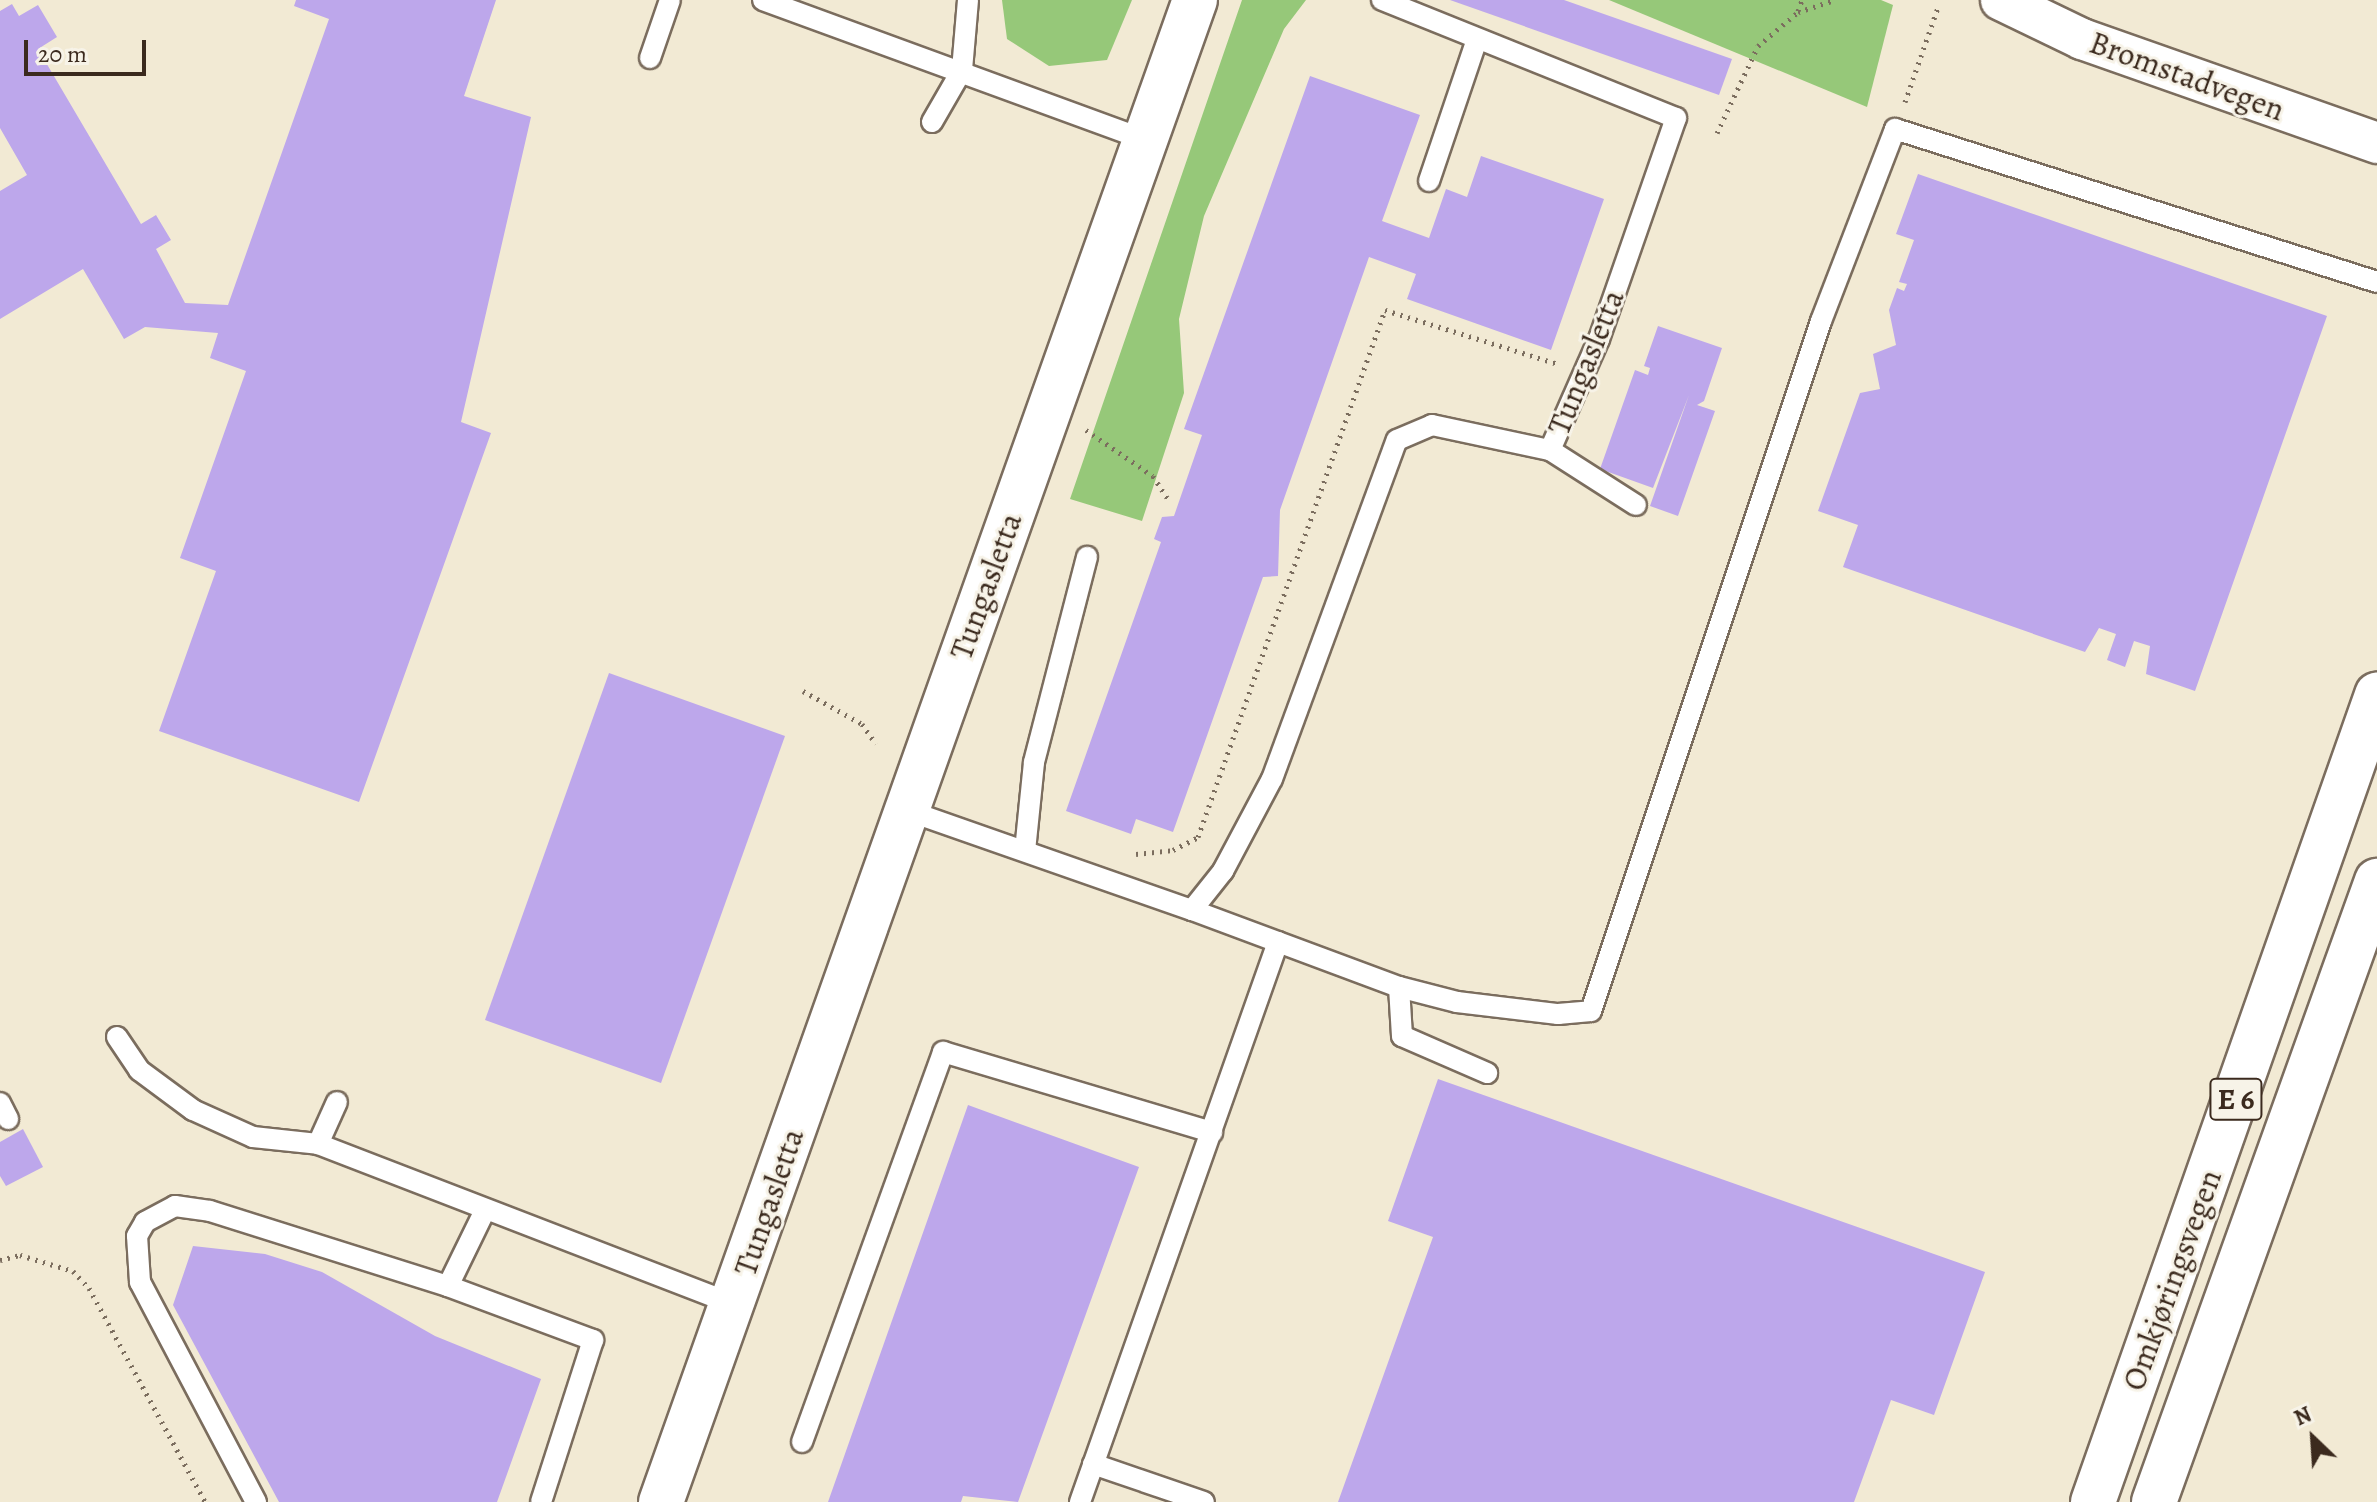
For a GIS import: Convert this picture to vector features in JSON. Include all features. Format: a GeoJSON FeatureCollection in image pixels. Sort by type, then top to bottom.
{"type":"FeatureCollection","features":[{"type":"Feature","properties":{"kind":"main road","name":"Tungasletta"},"geometry":{"type":"LineString","coordinates":[[661,1502],[1143,139],[1195,0]]}},
{"type":"Feature","properties":{"kind":"main road","name":"Omkjøringsvegen"},"geometry":{"type":"LineString","coordinates":[[2093,1502],[2377,695]]}},
{"type":"Feature","properties":{"kind":"main road","name":"Omkjøringsvegen"},"geometry":{"type":"LineString","coordinates":[[2154,1502],[2377,881]]}},
{"type":"Feature","properties":{"kind":"street","name":"Bromstadvegen"},"geometry":{"type":"LineString","coordinates":[[2001,0],[2082,39],[2377,143]]}},
{"type":"Feature","properties":{"kind":"lane"},"geometry":{"type":"LineString","coordinates":[[650,58],[670,0]]}},
{"type":"Feature","properties":{"kind":"lane"},"geometry":{"type":"LineString","coordinates":[[763,0],[962,70],[1143,139]]}},
{"type":"Feature","properties":{"kind":"lane"},"geometry":{"type":"LineString","coordinates":[[932,122],[962,70],[968,0]]}},
{"type":"Feature","properties":{"kind":"lane","name":"Tungasletta"},"geometry":{"type":"LineString","coordinates":[[1192,910],[1223,871],[1272,779],[1367,509],[1397,440],[1432,425],[1550,450],[1586,373],[1676,118],[1382,0]]}},
{"type":"Feature","properties":{"kind":"lane"},"geometry":{"type":"LineString","coordinates":[[1429,181],[1477,39]]}},
{"type":"Feature","properties":{"kind":"lane"},"geometry":{"type":"LineString","coordinates":[[906,810],[1192,910],[1399,987],[1457,1002],[1558,1014],[1591,1011],[1821,321],[1895,129],[2377,282]]}},
{"type":"Feature","properties":{"kind":"lane"},"geometry":{"type":"LineString","coordinates":[[1550,450],[1636,505]]}},
{"type":"Feature","properties":{"kind":"lane"},"geometry":{"type":"LineString","coordinates":[[1025,851],[1034,762],[1087,557]]}},
{"type":"Feature","properties":{"kind":"lane"},"geometry":{"type":"LineString","coordinates":[[1080,1502],[1278,942]]}},
{"type":"Feature","properties":{"kind":"lane"},"geometry":{"type":"LineString","coordinates":[[1399,987],[1402,1036],[1487,1073]]}},
{"type":"Feature","properties":{"kind":"lane"},"geometry":{"type":"LineString","coordinates":[[117,1037],[139,1070],[193,1110],[253,1137],[318,1144],[733,1304]]}},
{"type":"Feature","properties":{"kind":"lane"},"geometry":{"type":"LineString","coordinates":[[802,1442],[943,1052],[1212,1132]]}},
{"type":"Feature","properties":{"kind":"lane"},"geometry":{"type":"LineString","coordinates":[[318,1144],[337,1102]]}},
{"type":"Feature","properties":{"kind":"lane"},"geometry":{"type":"LineString","coordinates":[[256,1502],[145,1295],[135,1254],[145,1222],[160,1211],[193,1207],[448,1286],[593,1340],[541,1502]]}},
{"type":"Feature","properties":{"kind":"lane"},"geometry":{"type":"LineString","coordinates":[[448,1286],[485,1210]]}},
{"type":"Feature","properties":{"kind":"lane"},"geometry":{"type":"LineString","coordinates":[[1093,1464],[1204,1502]]}},
{"type":"Feature","properties":{"kind":"path"},"geometry":{"type":"LineString","coordinates":[[1798,12],[1802,0]]}},
{"type":"Feature","properties":{"kind":"path"},"geometry":{"type":"LineString","coordinates":[[1717,133],[1758,46],[1798,12],[1835,0]]}},
{"type":"Feature","properties":{"kind":"path"},"geometry":{"type":"LineString","coordinates":[[1895,129],[1938,7]]}},
{"type":"Feature","properties":{"kind":"path"},"geometry":{"type":"LineString","coordinates":[[1129,852],[1143,856],[1173,850],[1198,837],[1385,310],[1586,373]]}},
{"type":"Feature","properties":{"kind":"path"},"geometry":{"type":"LineString","coordinates":[[1050,406],[1153,476],[1169,501]]}},
{"type":"Feature","properties":{"kind":"path"},"geometry":{"type":"LineString","coordinates":[[803,691],[862,724],[876,744]]}},
{"type":"Feature","properties":{"kind":"path"},"geometry":{"type":"LineString","coordinates":[[0,1260],[20,1255],[73,1271],[89,1288],[205,1502]]}},
{"type":"Feature","properties":{"kind":"green space"},"geometry":{"type":"Polygon","coordinates":[[[1002,0],[1132,0],[1107,60],[1049,66],[1007,39],[1002,0]]]}},
{"type":"Feature","properties":{"kind":"green space"},"geometry":{"type":"Polygon","coordinates":[[[1242,0],[1306,0],[1284,29],[1204,216],[1179,319],[1184,393],[1142,521],[1070,499],[1242,0]]]}},
{"type":"Feature","properties":{"kind":"green space"},"geometry":{"type":"Polygon","coordinates":[[[1609,0],[1881,0],[1893,5],[1867,107],[1609,0]]]}},
{"type":"Feature","properties":{"kind":"building"},"geometry":{"type":"Polygon","coordinates":[[[296,0],[496,0],[464,96],[531,117],[461,422],[491,433],[359,802],[159,731],[216,571],[180,558],[246,371],[210,358],[218,333],[145,327],[124,339],[83,269],[0,319],[0,191],[27,175],[0,128],[0,11],[12,4],[19,16],[38,5],[57,37],[38,49],[141,224],[156,215],[171,240],[156,249],[185,303],[228,305],[329,19],[294,6],[296,0]]]}},
{"type":"Feature","properties":{"kind":"building"},"geometry":{"type":"Polygon","coordinates":[[[1450,0],[1564,0],[1732,59],[1719,95],[1450,0]]]}},
{"type":"Feature","properties":{"kind":"building"},"geometry":{"type":"Polygon","coordinates":[[[1310,76],[1420,115],[1382,221],[1429,238],[1446,189],[1467,197],[1481,156],[1604,199],[1551,350],[1407,299],[1416,274],[1369,257],[1280,510],[1278,576],[1263,577],[1173,832],[1136,819],[1131,834],[1066,811],[1161,542],[1154,539],[1162,517],[1174,516],[1202,435],[1184,429],[1310,76]]]}},
{"type":"Feature","properties":{"kind":"building"},"geometry":{"type":"Polygon","coordinates":[[[1918,174],[2327,316],[2195,691],[2146,674],[2150,646],[2134,641],[2125,667],[2107,660],[2116,634],[2099,628],[2085,652],[1843,567],[1858,525],[1818,511],[1860,393],[1880,389],[1873,354],[1896,345],[1889,310],[1897,288],[1904,291],[1907,284],[1899,282],[1914,240],[1896,234],[1918,174]]]}},
{"type":"Feature","properties":{"kind":"building"},"geometry":{"type":"Polygon","coordinates":[[[1658,326],[1722,348],[1704,401],[1697,405],[1715,411],[1678,516],[1650,506],[1689,395],[1653,488],[1600,469],[1635,370],[1648,375],[1650,368],[1644,366],[1658,326]]]}},
{"type":"Feature","properties":{"kind":"building"},"geometry":{"type":"Polygon","coordinates":[[[609,673],[785,736],[661,1083],[485,1020],[609,673]]]}},
{"type":"Feature","properties":{"kind":"building"},"geometry":{"type":"Polygon","coordinates":[[[1438,1079],[1985,1272],[1934,1415],[1891,1400],[1854,1502],[1338,1502],[1433,1237],[1388,1221],[1438,1079]]]}},
{"type":"Feature","properties":{"kind":"building"},"geometry":{"type":"Polygon","coordinates":[[[968,1105],[1139,1167],[1018,1502],[963,1496],[961,1502],[828,1502],[968,1105]]]}},
{"type":"Feature","properties":{"kind":"building"},"geometry":{"type":"Polygon","coordinates":[[[23,1129],[43,1167],[6,1186],[0,1176],[0,1142],[23,1129]]]}},
{"type":"Feature","properties":{"kind":"building"},"geometry":{"type":"Polygon","coordinates":[[[193,1246],[265,1254],[322,1272],[435,1336],[541,1379],[497,1502],[279,1502],[173,1305],[193,1246]]]}}]}
